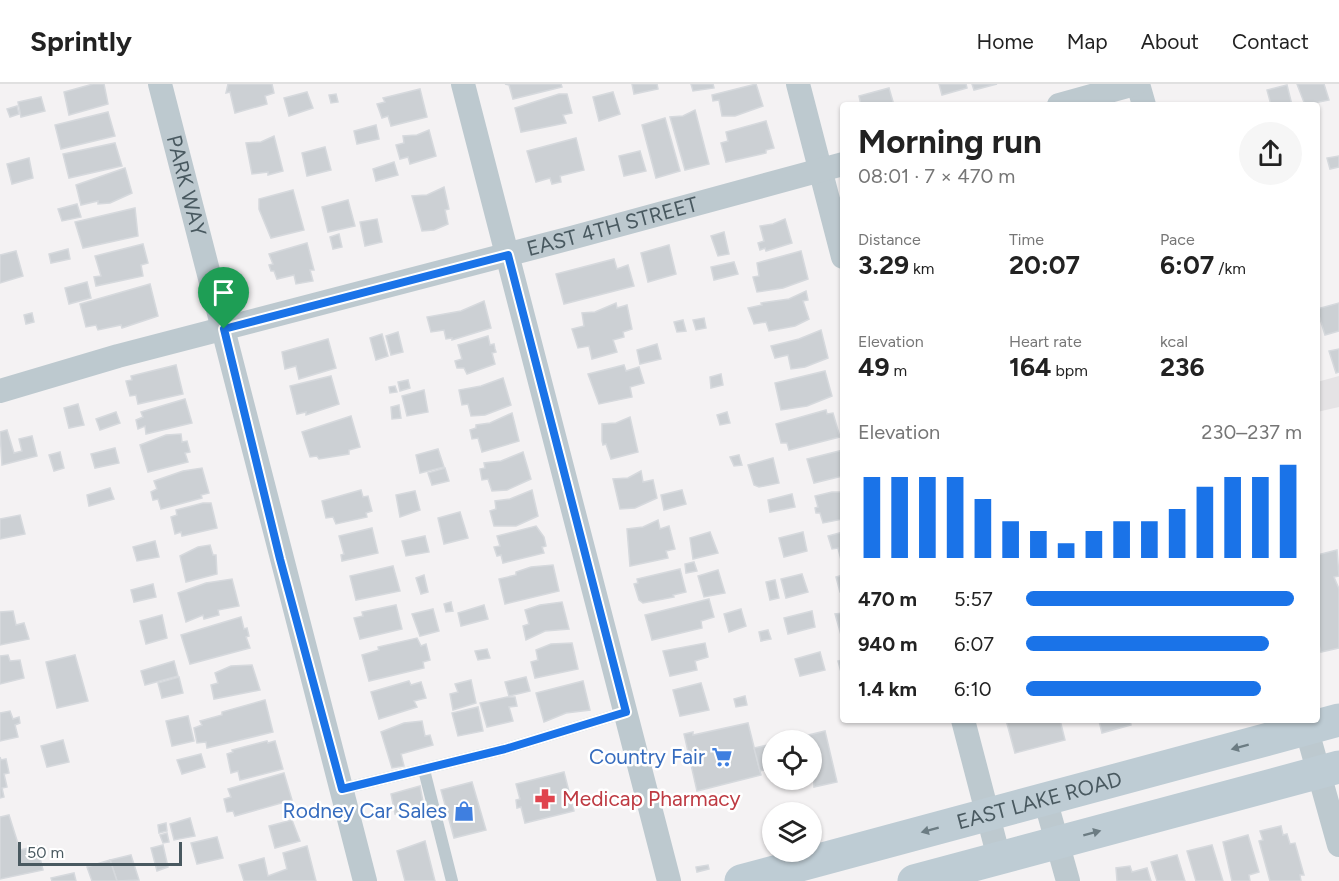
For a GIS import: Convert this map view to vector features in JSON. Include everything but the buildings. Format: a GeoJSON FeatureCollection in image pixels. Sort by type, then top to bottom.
{"type":"FeatureCollection","features":[{"type":"Feature","properties":{"kind":"main road","name":"EAST LAKE ROAD"},"geometry":{"type":"LineString","coordinates":[[1320,723],[1339,720]]}},
{"type":"Feature","properties":{"kind":"main road","name":"EAST LAKE ROAD"},"geometry":{"type":"LineString","coordinates":[[741,881],[988,815],[1306,725]]}},
{"type":"Feature","properties":{"kind":"main road"},"geometry":{"type":"LineString","coordinates":[[914,881],[1328,770]]}},
{"type":"Feature","properties":{"kind":"street","name":"PARK WAY"},"geometry":{"type":"LineString","coordinates":[[160,84],[224,329],[280,559],[365,881]]}},
{"type":"Feature","properties":{"kind":"street"},"geometry":{"type":"LineString","coordinates":[[463,84],[669,881]]}},
{"type":"Feature","properties":{"kind":"street"},"geometry":{"type":"LineString","coordinates":[[798,84],[832,167],[840,232]]}},
{"type":"Feature","properties":{"kind":"street"},"geometry":{"type":"LineString","coordinates":[[1070,102],[1137,84],[1143,102]]}},
{"type":"Feature","properties":{"kind":"street","name":"EAST 4TH STREET"},"geometry":{"type":"LineString","coordinates":[[0,391],[832,167]]}},
{"type":"Feature","properties":{"kind":"street"},"geometry":{"type":"LineString","coordinates":[[964,723],[999,858]]}},
{"type":"Feature","properties":{"kind":"street"},"geometry":{"type":"LineString","coordinates":[[1306,725],[1328,770],[1339,845]]}},
{"type":"Feature","properties":{"kind":"street"},"geometry":{"type":"LineString","coordinates":[[1045,799],[1068,881]]}},
{"type":"Feature","properties":{"kind":"lane"},"geometry":{"type":"LineString","coordinates":[[342,789],[505,749],[626,712]]}},
{"type":"Feature","properties":{"kind":"lane"},"geometry":{"type":"LineString","coordinates":[[424,770],[452,881]]}},
{"type":"Feature","properties":{"kind":"shaded area"},"geometry":{"type":"Polygon","coordinates":[[[1339,376],[1339,407],[1320,411],[1320,381],[1339,376]]]}},
{"type":"Feature","properties":{"kind":"place","name":"Country Fair"},"geometry":{"type":"Point","coordinates":[722,757]}},
{"type":"Feature","properties":{"kind":"place","name":"Medicap Pharmacy"},"geometry":{"type":"Point","coordinates":[545,799]}},
{"type":"Feature","properties":{"kind":"place","name":"Rodney Car Sales"},"geometry":{"type":"Point","coordinates":[464,811]}},
{"type":"Feature","properties":{"kind":"route"},"geometry":{"type":"LineString","coordinates":[[508,255],[626,712],[505,749],[342,789],[280,559],[224,329],[508,255]]}}]}
